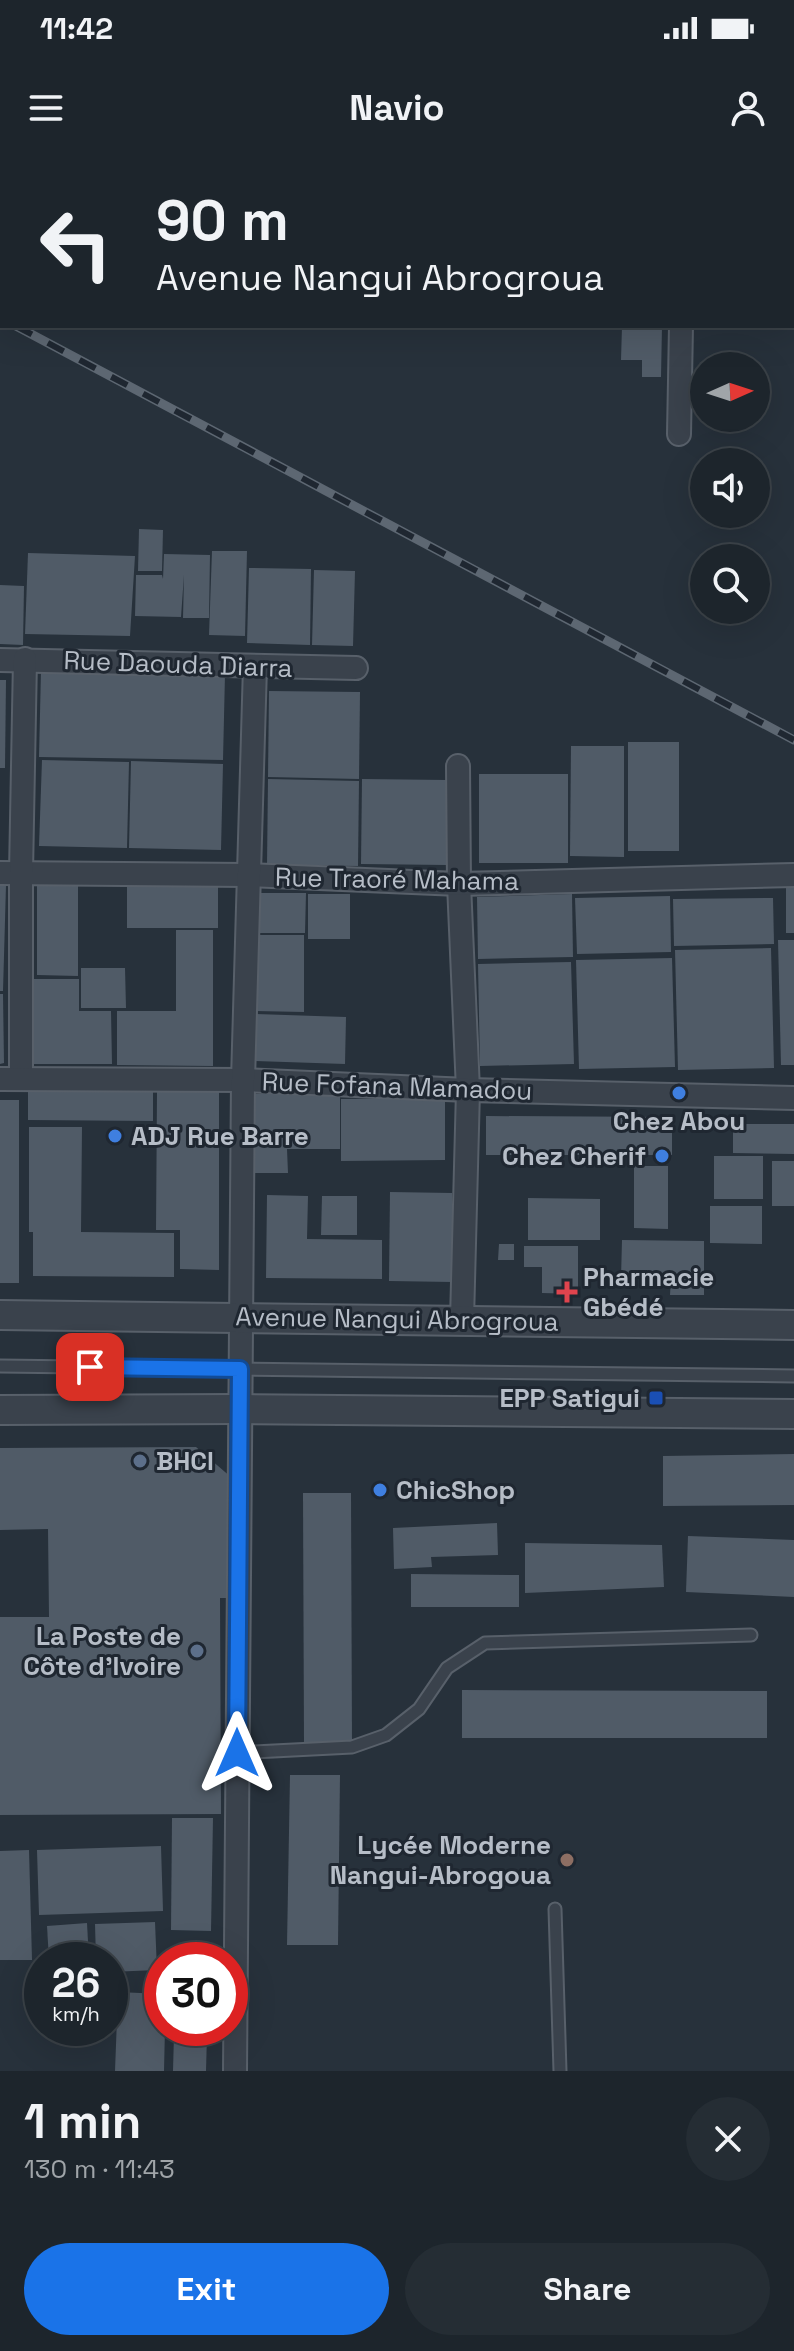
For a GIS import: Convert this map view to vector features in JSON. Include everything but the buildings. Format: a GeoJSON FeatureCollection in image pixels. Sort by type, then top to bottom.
{"type":"FeatureCollection","features":[{"type":"Feature","properties":{"kind":"street"},"geometry":{"type":"LineString","coordinates":[[679,434],[681,328]]}},
{"type":"Feature","properties":{"kind":"street"},"geometry":{"type":"LineString","coordinates":[[11,1078],[10,873],[25,659]]}},
{"type":"Feature","properties":{"kind":"street","name":"Rue Daouda Diarra"},"geometry":{"type":"LineString","coordinates":[[0,660],[356,668]]}},
{"type":"Feature","properties":{"kind":"street"},"geometry":{"type":"LineString","coordinates":[[235,2071],[243,1080],[255,666]]}},
{"type":"Feature","properties":{"kind":"street"},"geometry":{"type":"LineString","coordinates":[[458,766],[459,884],[468,1090],[462,1320]]}},
{"type":"Feature","properties":{"kind":"street","name":"Rue Traoré Mahama"},"geometry":{"type":"LineString","coordinates":[[10,873],[248,875],[459,884],[794,875]]}},
{"type":"Feature","properties":{"kind":"street","name":"Rue Fofana Mamadou"},"geometry":{"type":"LineString","coordinates":[[11,1078],[243,1080],[468,1090],[794,1098]]}},
{"type":"Feature","properties":{"kind":"street","name":"Avenue Nangui Abrogroua"},"geometry":{"type":"LineString","coordinates":[[0,1315],[794,1325]]}},
{"type":"Feature","properties":{"kind":"street"},"geometry":{"type":"LineString","coordinates":[[0,1410],[794,1414]]}},
{"type":"Feature","properties":{"kind":"lane","name":"Avenue Nangui Abrogroua"},"geometry":{"type":"LineString","coordinates":[[0,1366],[794,1376]]}},
{"type":"Feature","properties":{"kind":"lane"},"geometry":{"type":"LineString","coordinates":[[237,1753],[352,1747],[386,1735],[419,1709],[447,1668],[485,1643],[751,1635]]}},
{"type":"Feature","properties":{"kind":"lane"},"geometry":{"type":"LineString","coordinates":[[555,1909],[560,2071]]}},
{"type":"Feature","properties":{"kind":"railway"},"geometry":{"type":"LineString","coordinates":[[20,328],[794,740]]}},
{"type":"Feature","properties":{"kind":"place","name":"Chez Abou"},"geometry":{"type":"Point","coordinates":[679,1093]}},
{"type":"Feature","properties":{"kind":"place","name":"ADJ Rue Barre"},"geometry":{"type":"Point","coordinates":[115,1136]}},
{"type":"Feature","properties":{"kind":"place","name":"Chez Cherif"},"geometry":{"type":"Point","coordinates":[662,1156]}},
{"type":"Feature","properties":{"kind":"place","name":"Pharmacie Gbédé"},"geometry":{"type":"Point","coordinates":[567,1292]}},
{"type":"Feature","properties":{"kind":"place","name":"EPP Satigui"},"geometry":{"type":"Point","coordinates":[656,1398]}},
{"type":"Feature","properties":{"kind":"place","name":"BHCI"},"geometry":{"type":"Point","coordinates":[140,1461]}},
{"type":"Feature","properties":{"kind":"place","name":"ChicShop"},"geometry":{"type":"Point","coordinates":[380,1490]}},
{"type":"Feature","properties":{"kind":"place","name":"La Poste de Côte d'Ivoire"},"geometry":{"type":"Point","coordinates":[197,1651]}},
{"type":"Feature","properties":{"kind":"place","name":"Lycée Moderne Nangui-Abrogoua"},"geometry":{"type":"Point","coordinates":[567,1860]}},
{"type":"Feature","properties":{"kind":"route"},"geometry":{"type":"LineString","coordinates":[[90,1367],[240,1369],[237,1753]]}}]}
